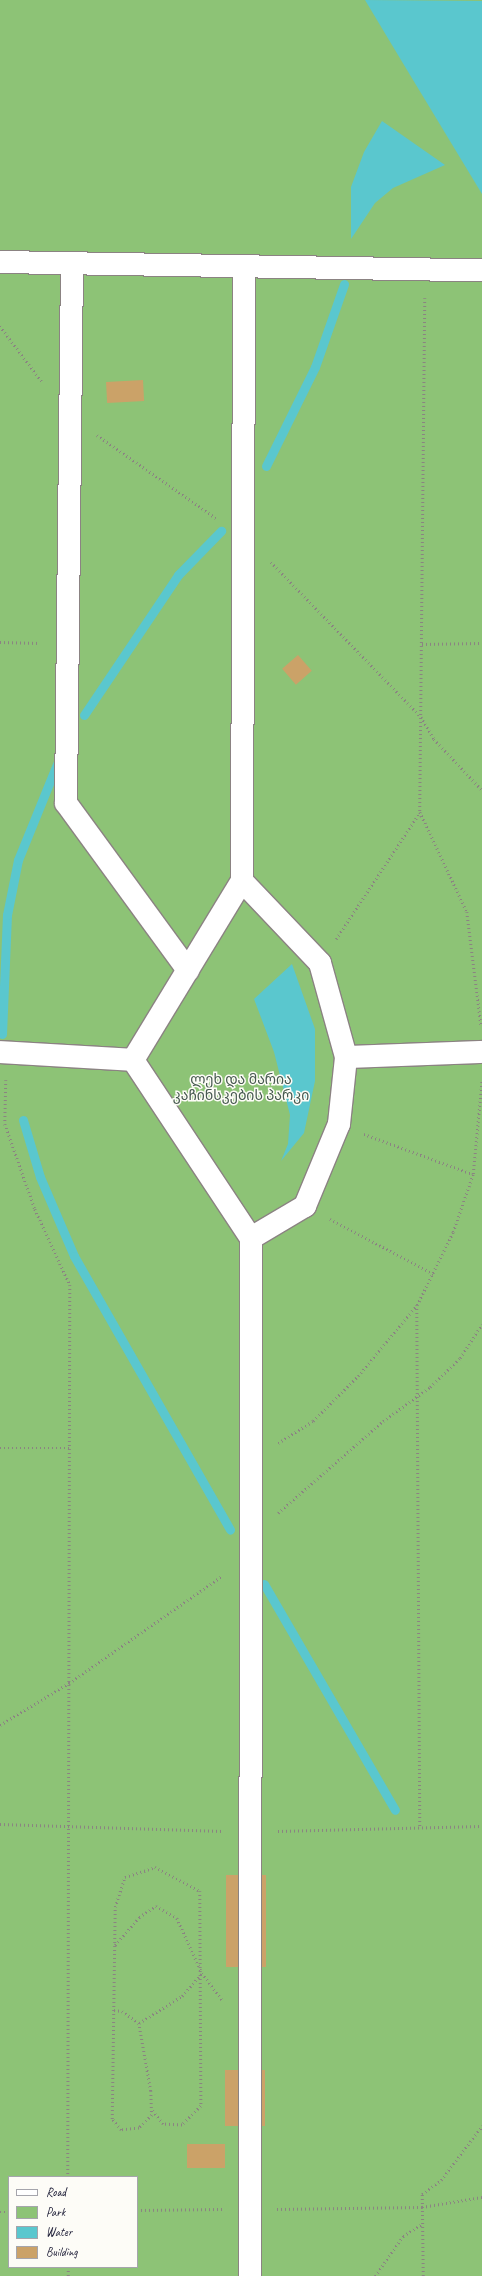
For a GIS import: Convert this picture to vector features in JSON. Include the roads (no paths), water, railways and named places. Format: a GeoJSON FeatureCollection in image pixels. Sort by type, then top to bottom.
{"type":"FeatureCollection","features":[{"type":"Feature","properties":{"kind":"street"},"geometry":{"type":"LineString","coordinates":[[0,262],[482,270]]}},
{"type":"Feature","properties":{"kind":"street"},"geometry":{"type":"LineString","coordinates":[[72,263],[66,803],[188,970]]}},
{"type":"Feature","properties":{"kind":"street"},"geometry":{"type":"LineString","coordinates":[[133,1060],[242,881],[244,266]]}},
{"type":"Feature","properties":{"kind":"street"},"geometry":{"type":"LineString","coordinates":[[242,881],[320,963],[346,1057],[339,1124],[305,1206],[251,1238]]}},
{"type":"Feature","properties":{"kind":"street"},"geometry":{"type":"LineString","coordinates":[[4,1052],[133,1060]]}},
{"type":"Feature","properties":{"kind":"street"},"geometry":{"type":"LineString","coordinates":[[346,1057],[482,1052]]}},
{"type":"Feature","properties":{"kind":"street"},"geometry":{"type":"LineString","coordinates":[[133,1060],[251,1238],[250,2276]]}},
{"type":"Feature","properties":{"kind":"water"},"geometry":{"type":"Polygon","coordinates":[[[365,0],[482,1],[482,194],[401,60],[365,0]]]}},
{"type":"Feature","properties":{"kind":"water"},"geometry":{"type":"Polygon","coordinates":[[[382,121],[445,165],[393,188],[375,203],[351,239],[351,187],[364,152],[382,121]]]}},
{"type":"Feature","properties":{"kind":"water"},"geometry":{"type":"Polygon","coordinates":[[[292,964],[315,1029],[315,1081],[304,1133],[281,1161],[288,1144],[290,1115],[274,1052],[254,999],[292,964]]]}},
{"type":"Feature","properties":{"kind":"waterway"},"geometry":{"type":"LineString","coordinates":[[266,466],[315,367],[344,284]]}},
{"type":"Feature","properties":{"kind":"waterway"},"geometry":{"type":"LineString","coordinates":[[84,715],[178,575],[221,531]]}},
{"type":"Feature","properties":{"kind":"waterway"},"geometry":{"type":"LineString","coordinates":[[2,1034],[7,915],[18,860],[57,764]]}},
{"type":"Feature","properties":{"kind":"waterway"},"geometry":{"type":"LineString","coordinates":[[23,1120],[40,1177],[74,1256],[230,1530]]}},
{"type":"Feature","properties":{"kind":"waterway"},"geometry":{"type":"LineString","coordinates":[[264,1584],[395,1810]]}},
{"type":"Feature","properties":{"kind":"park label","name":"ლეხ და მარია კაჩინსკების პარკი"},"geometry":{"type":"Point","coordinates":[241,1088]}}]}
